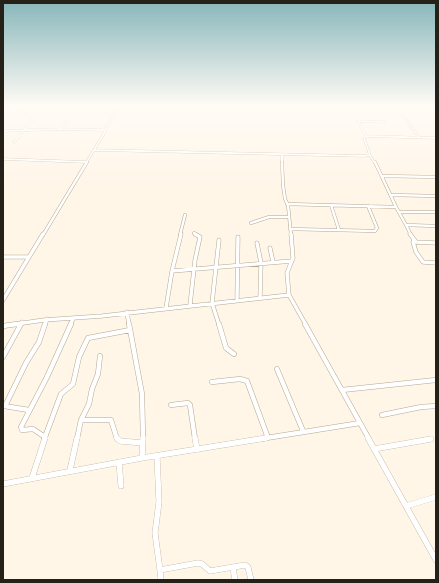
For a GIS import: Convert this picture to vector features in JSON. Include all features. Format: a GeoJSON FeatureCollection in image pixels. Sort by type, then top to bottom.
{"type":"FeatureCollection","features":[{"type":"Feature","properties":{"kind":"street"},"geometry":{"type":"LineString","coordinates":[[14,142],[20,133]]}},
{"type":"Feature","properties":{"kind":"street"},"geometry":{"type":"LineString","coordinates":[[3,300],[104,133]]}},
{"type":"Feature","properties":{"kind":"street"},"geometry":{"type":"LineString","coordinates":[[364,133],[366,136],[364,138],[370,156],[373,158],[396,207],[414,240],[413,242],[416,252],[423,262],[436,263]]}},
{"type":"Feature","properties":{"kind":"street"},"geometry":{"type":"LineString","coordinates":[[416,133],[419,137]]}},
{"type":"Feature","properties":{"kind":"street"},"geometry":{"type":"LineString","coordinates":[[366,136],[436,138]]}},
{"type":"Feature","properties":{"kind":"street"},"geometry":{"type":"LineString","coordinates":[[94,150],[370,156]]}},
{"type":"Feature","properties":{"kind":"street"},"geometry":{"type":"LineString","coordinates":[[282,155],[283,185],[289,217],[292,261],[287,273],[289,295],[436,560]]}},
{"type":"Feature","properties":{"kind":"street"},"geometry":{"type":"LineString","coordinates":[[3,158],[86,162]]}},
{"type":"Feature","properties":{"kind":"street"},"geometry":{"type":"LineString","coordinates":[[382,176],[436,177]]}},
{"type":"Feature","properties":{"kind":"street"},"geometry":{"type":"LineString","coordinates":[[391,195],[436,196]]}},
{"type":"Feature","properties":{"kind":"street"},"geometry":{"type":"LineString","coordinates":[[287,204],[396,207]]}},
{"type":"Feature","properties":{"kind":"street"},"geometry":{"type":"LineString","coordinates":[[331,205],[339,230]]}},
{"type":"Feature","properties":{"kind":"street"},"geometry":{"type":"LineString","coordinates":[[290,229],[377,230],[368,206]]}},
{"type":"Feature","properties":{"kind":"street"},"geometry":{"type":"LineString","coordinates":[[399,212],[436,212]]}},
{"type":"Feature","properties":{"kind":"street"},"geometry":{"type":"LineString","coordinates":[[166,308],[172,271],[185,215]]}},
{"type":"Feature","properties":{"kind":"street"},"geometry":{"type":"LineString","coordinates":[[251,223],[269,217],[289,217]]}},
{"type":"Feature","properties":{"kind":"street"},"geometry":{"type":"LineString","coordinates":[[406,225],[436,226]]}},
{"type":"Feature","properties":{"kind":"street"},"geometry":{"type":"LineString","coordinates":[[190,305],[200,237],[194,233]]}},
{"type":"Feature","properties":{"kind":"street"},"geometry":{"type":"LineString","coordinates":[[237,300],[238,238]]}},
{"type":"Feature","properties":{"kind":"street"},"geometry":{"type":"LineString","coordinates":[[220,240],[212,303],[226,348],[234,354]]}},
{"type":"Feature","properties":{"kind":"street"},"geometry":{"type":"LineString","coordinates":[[414,240],[436,243]]}},
{"type":"Feature","properties":{"kind":"street"},"geometry":{"type":"LineString","coordinates":[[257,243],[261,263],[260,298]]}},
{"type":"Feature","properties":{"kind":"street"},"geometry":{"type":"LineString","coordinates":[[270,248],[273,262]]}},
{"type":"Feature","properties":{"kind":"street"},"geometry":{"type":"LineString","coordinates":[[3,257],[28,257]]}},
{"type":"Feature","properties":{"kind":"street"},"geometry":{"type":"LineString","coordinates":[[172,271],[292,261]]}},
{"type":"Feature","properties":{"kind":"street"},"geometry":{"type":"LineString","coordinates":[[3,326],[47,319],[73,319],[289,295]]}},
{"type":"Feature","properties":{"kind":"street"},"geometry":{"type":"LineString","coordinates":[[127,312],[142,394],[142,458]]}},
{"type":"Feature","properties":{"kind":"street"},"geometry":{"type":"LineString","coordinates":[[29,410],[4,406],[26,363],[39,342],[47,319]]}},
{"type":"Feature","properties":{"kind":"street"},"geometry":{"type":"LineString","coordinates":[[45,437],[33,430],[21,429],[29,410],[47,377],[73,319]]}},
{"type":"Feature","properties":{"kind":"street"},"geometry":{"type":"LineString","coordinates":[[3,357],[22,322]]}},
{"type":"Feature","properties":{"kind":"street"},"geometry":{"type":"LineString","coordinates":[[32,478],[61,394],[73,384],[79,357],[88,338],[130,330]]}},
{"type":"Feature","properties":{"kind":"street"},"geometry":{"type":"LineString","coordinates":[[70,470],[81,420],[89,404],[92,389],[98,374],[100,356]]}},
{"type":"Feature","properties":{"kind":"street"},"geometry":{"type":"LineString","coordinates":[[277,370],[303,431]]}},
{"type":"Feature","properties":{"kind":"street"},"geometry":{"type":"LineString","coordinates":[[212,382],[240,379],[247,381],[268,438]]}},
{"type":"Feature","properties":{"kind":"street"},"geometry":{"type":"LineString","coordinates":[[342,390],[436,380]]}},
{"type":"Feature","properties":{"kind":"street"},"geometry":{"type":"LineString","coordinates":[[171,405],[188,403],[190,405],[196,450]]}},
{"type":"Feature","properties":{"kind":"street"},"geometry":{"type":"LineString","coordinates":[[382,415],[436,406]]}},
{"type":"Feature","properties":{"kind":"street"},"geometry":{"type":"LineString","coordinates":[[81,420],[111,420],[114,434],[118,439],[143,443]]}},
{"type":"Feature","properties":{"kind":"street"},"geometry":{"type":"LineString","coordinates":[[3,484],[70,470],[303,431],[360,423]]}},
{"type":"Feature","properties":{"kind":"street"},"geometry":{"type":"LineString","coordinates":[[374,449],[430,439]]}},
{"type":"Feature","properties":{"kind":"street"},"geometry":{"type":"LineString","coordinates":[[157,456],[159,502],[155,533],[161,580]]}},
{"type":"Feature","properties":{"kind":"street"},"geometry":{"type":"LineString","coordinates":[[119,462],[120,486]]}},
{"type":"Feature","properties":{"kind":"street"},"geometry":{"type":"LineString","coordinates":[[406,506],[436,497]]}},
{"type":"Feature","properties":{"kind":"street"},"geometry":{"type":"LineString","coordinates":[[160,570],[198,563],[202,564],[210,571],[247,566],[251,580]]}},
{"type":"Feature","properties":{"kind":"street"},"geometry":{"type":"LineString","coordinates":[[233,568],[235,580]]}}]}
